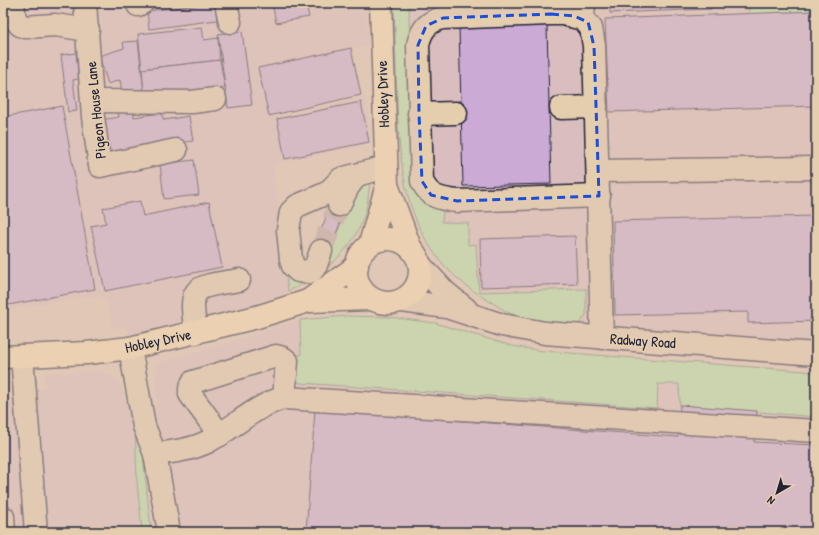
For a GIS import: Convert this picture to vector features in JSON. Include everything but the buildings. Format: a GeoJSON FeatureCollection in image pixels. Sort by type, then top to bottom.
{"type":"FeatureCollection","features":[{"type":"Feature","properties":{"kind":"main road","name":"Hobley Drive"},"geometry":{"type":"LineString","coordinates":[[370,244],[386,176],[380,3]]}},
{"type":"Feature","properties":{"kind":"main road","name":"Hobley Drive"},"geometry":{"type":"LineString","coordinates":[[386,176],[415,256]]}},
{"type":"Feature","properties":{"kind":"main road"},"geometry":{"type":"LineString","coordinates":[[391,239],[401,242],[415,256],[421,275],[418,286],[411,294],[392,304],[381,303],[371,299],[363,291],[358,282],[356,266],[363,251],[370,244],[380,240],[391,239]]}},
{"type":"Feature","properties":{"kind":"main road","name":"Hobley Drive"},"geometry":{"type":"LineString","coordinates":[[308,301],[356,266]]}},
{"type":"Feature","properties":{"kind":"main road","name":"Hobley Drive"},"geometry":{"type":"LineString","coordinates":[[13,356],[88,353],[130,348],[256,318],[308,301],[371,299]]}},
{"type":"Feature","properties":{"kind":"street"},"geometry":{"type":"LineString","coordinates":[[13,3],[15,19],[20,25],[25,27],[55,25],[88,30]]}},
{"type":"Feature","properties":{"kind":"street","name":"Pigeon House Lane"},"geometry":{"type":"LineString","coordinates":[[85,3],[100,166],[176,150]]}},
{"type":"Feature","properties":{"kind":"street"},"geometry":{"type":"LineString","coordinates":[[599,196],[457,201],[436,197],[426,190],[422,181],[418,45],[423,30],[433,11],[551,14],[564,14],[583,11],[593,34],[599,196],[602,338]]}},
{"type":"Feature","properties":{"kind":"street"},"geometry":{"type":"LineString","coordinates":[[93,101],[192,102],[215,99]]}},
{"type":"Feature","properties":{"kind":"street"},"geometry":{"type":"LineString","coordinates":[[561,108],[596,107]]}},
{"type":"Feature","properties":{"kind":"street"},"geometry":{"type":"LineString","coordinates":[[419,114],[456,113]]}},
{"type":"Feature","properties":{"kind":"street"},"geometry":{"type":"LineString","coordinates":[[598,171],[816,168]]}},
{"type":"Feature","properties":{"kind":"street"},"geometry":{"type":"LineString","coordinates":[[321,251],[316,265],[311,272],[298,271],[293,266],[288,222],[291,212],[297,206],[327,193],[350,176],[386,176]]}},
{"type":"Feature","properties":{"kind":"street"},"geometry":{"type":"LineString","coordinates":[[339,205],[348,187],[350,176]]}},
{"type":"Feature","properties":{"kind":"street","name":"Radway Road"},"geometry":{"type":"LineString","coordinates":[[415,256],[442,289],[472,314]]}},
{"type":"Feature","properties":{"kind":"street"},"geometry":{"type":"LineString","coordinates":[[196,333],[192,310],[195,292],[199,288],[206,286],[239,280]]}},
{"type":"Feature","properties":{"kind":"street","name":"Radway Road"},"geometry":{"type":"LineString","coordinates":[[402,300],[433,304],[472,314],[502,325],[530,331],[602,338],[816,354]]}},
{"type":"Feature","properties":{"kind":"street"},"geometry":{"type":"LineString","coordinates":[[130,348],[144,426],[155,454],[169,532]]}},
{"type":"Feature","properties":{"kind":"street"},"geometry":{"type":"LineString","coordinates":[[13,356],[36,532]]}},
{"type":"Feature","properties":{"kind":"street"},"geometry":{"type":"LineString","coordinates":[[220,434],[190,394],[190,389],[193,382],[276,356],[287,361],[284,398]]}},
{"type":"Feature","properties":{"kind":"street"},"geometry":{"type":"LineString","coordinates":[[155,454],[194,447],[220,434],[259,408],[275,400],[284,398],[816,431]]}},
{"type":"Feature","properties":{"kind":"street"},"geometry":{"type":"LineString","coordinates":[[3,517],[4,532]]}},
{"type":"Feature","properties":{"kind":"highlighted area"},"geometry":{"type":"Polygon","coordinates":[[[551,14],[574,16],[588,22],[594,46],[599,196],[457,201],[431,195],[422,181],[419,114],[418,45],[426,26],[443,18],[551,14]]]}},
{"type":"Feature","properties":{"kind":"shaded area"},"geometry":{"type":"Polygon","coordinates":[[[3,3],[366,3],[368,45],[258,69],[269,118],[366,97],[371,140],[369,144],[272,164],[289,295],[209,319],[129,334],[127,326],[113,328],[107,298],[101,298],[100,295],[3,310],[3,3]]]}},
{"type":"Feature","properties":{"kind":"shaded area"},"geometry":{"type":"Polygon","coordinates":[[[409,3],[750,3],[748,14],[816,11],[816,343],[574,324],[513,315],[476,293],[450,273],[425,238],[412,211],[409,3]]]}},
{"type":"Feature","properties":{"kind":"shaded area"},"geometry":{"type":"Polygon","coordinates":[[[346,316],[480,337],[512,346],[543,351],[816,373],[816,532],[10,532],[3,461],[3,394],[46,389],[45,374],[96,371],[112,376],[118,382],[130,411],[145,409],[158,404],[155,379],[159,363],[236,341],[300,320],[346,316]]]}},
{"type":"Feature","properties":{"kind":"green space"},"geometry":{"type":"Polygon","coordinates":[[[394,3],[409,3],[410,95],[415,183],[443,210],[442,222],[468,223],[468,245],[476,244],[479,292],[586,289],[586,315],[580,323],[547,323],[507,312],[467,286],[445,266],[428,243],[415,218],[407,192],[402,163],[397,100],[394,3]]]}},
{"type":"Feature","properties":{"kind":"green space"},"geometry":{"type":"Polygon","coordinates":[[[750,3],[816,3],[816,11],[748,14],[750,3]]]}},
{"type":"Feature","properties":{"kind":"green space"},"geometry":{"type":"Polygon","coordinates":[[[369,181],[365,214],[351,243],[329,266],[316,276],[288,291],[284,259],[290,270],[328,254],[358,184],[369,181]]]}},
{"type":"Feature","properties":{"kind":"green space"},"geometry":{"type":"Polygon","coordinates":[[[346,316],[388,317],[435,323],[512,346],[543,351],[816,373],[816,417],[680,405],[679,384],[658,384],[657,408],[301,383],[294,379],[293,355],[301,355],[300,320],[346,316]]]}},
{"type":"Feature","properties":{"kind":"green space"},"geometry":{"type":"Polygon","coordinates":[[[134,410],[141,435],[151,532],[138,532],[142,530],[137,482],[135,423],[130,411],[134,410]]]}},
{"type":"Feature","properties":{"kind":"tunnel"},"geometry":{"type":"LineString","coordinates":[[321,251],[339,205]]}}]}
